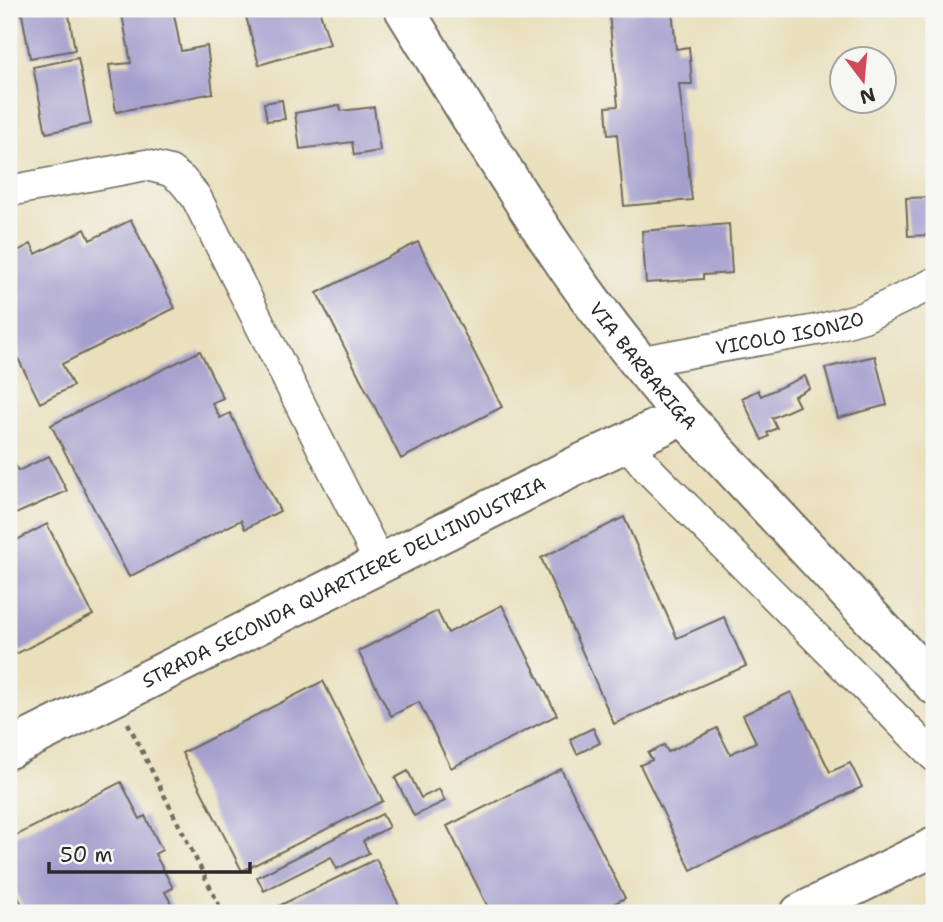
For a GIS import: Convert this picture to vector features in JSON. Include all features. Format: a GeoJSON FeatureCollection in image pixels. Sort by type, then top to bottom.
{"type":"FeatureCollection","features":[{"type":"Feature","properties":{"kind":"street","name":"VIA BARBARIGA"},"geometry":{"type":"LineString","coordinates":[[404,9],[558,254],[643,367],[680,412],[934,685]]}},
{"type":"Feature","properties":{"kind":"street"},"geometry":{"type":"LineString","coordinates":[[9,191],[146,165],[170,171],[182,180],[196,197],[380,564]]}},
{"type":"Feature","properties":{"kind":"street","name":"VICOLO ISONZO"},"geometry":{"type":"LineString","coordinates":[[643,367],[653,359],[822,329],[854,320],[934,283]]}},
{"type":"Feature","properties":{"kind":"street","name":"STRADA SECONDA QUARTIERE DELL'INDUSTRIA"},"geometry":{"type":"LineString","coordinates":[[9,749],[580,464],[664,425],[680,412]]}},
{"type":"Feature","properties":{"kind":"street"},"geometry":{"type":"LineString","coordinates":[[627,443],[649,470],[934,756]]}},
{"type":"Feature","properties":{"kind":"street"},"geometry":{"type":"LineString","coordinates":[[800,913],[934,847]]}},
{"type":"Feature","properties":{"kind":"path"},"geometry":{"type":"LineString","coordinates":[[114,696],[223,913]]}},
{"type":"Feature","properties":{"kind":"building"},"geometry":{"type":"Polygon","coordinates":[[[21,9],[68,9],[75,50],[30,58],[21,9]]]}},
{"type":"Feature","properties":{"kind":"building"},"geometry":{"type":"Polygon","coordinates":[[[121,9],[173,9],[181,51],[207,46],[213,93],[116,112],[109,65],[131,63],[121,9]]]}},
{"type":"Feature","properties":{"kind":"building"},"geometry":{"type":"Polygon","coordinates":[[[244,9],[319,9],[330,44],[259,65],[244,9]]]}},
{"type":"Feature","properties":{"kind":"building"},"geometry":{"type":"Polygon","coordinates":[[[672,9],[676,49],[689,47],[692,84],[679,84],[692,200],[624,206],[617,134],[608,135],[606,107],[618,106],[609,14],[672,9]]]}},
{"type":"Feature","properties":{"kind":"building"},"geometry":{"type":"Polygon","coordinates":[[[78,58],[91,124],[46,133],[33,67],[78,58]]]}},
{"type":"Feature","properties":{"kind":"building"},"geometry":{"type":"Polygon","coordinates":[[[282,100],[285,119],[267,121],[264,103],[282,100]]]}},
{"type":"Feature","properties":{"kind":"building"},"geometry":{"type":"Polygon","coordinates":[[[340,105],[341,111],[374,107],[380,151],[354,155],[352,142],[300,149],[295,113],[340,105]]]}},
{"type":"Feature","properties":{"kind":"building"},"geometry":{"type":"Polygon","coordinates":[[[934,197],[934,235],[908,236],[906,198],[934,197]]]}},
{"type":"Feature","properties":{"kind":"building"},"geometry":{"type":"Polygon","coordinates":[[[131,220],[175,308],[62,364],[73,386],[40,403],[9,340],[9,255],[31,244],[36,254],[85,229],[90,240],[131,220]]]}},
{"type":"Feature","properties":{"kind":"building"},"geometry":{"type":"Polygon","coordinates":[[[729,224],[732,273],[703,275],[703,279],[646,283],[642,231],[729,224]]]}},
{"type":"Feature","properties":{"kind":"building"},"geometry":{"type":"Polygon","coordinates":[[[418,242],[502,407],[401,459],[317,293],[418,242]]]}},
{"type":"Feature","properties":{"kind":"building"},"geometry":{"type":"Polygon","coordinates":[[[200,351],[223,398],[212,403],[220,418],[230,413],[280,511],[245,529],[241,520],[129,577],[51,425],[200,351]]]}},
{"type":"Feature","properties":{"kind":"building"},"geometry":{"type":"Polygon","coordinates":[[[875,356],[887,405],[838,418],[825,368],[875,356]]]}},
{"type":"Feature","properties":{"kind":"building"},"geometry":{"type":"Polygon","coordinates":[[[805,376],[810,388],[794,396],[799,406],[772,418],[777,428],[767,433],[769,436],[762,440],[742,398],[758,390],[761,396],[805,376]]]}},
{"type":"Feature","properties":{"kind":"building"},"geometry":{"type":"Polygon","coordinates":[[[9,451],[18,471],[49,456],[67,491],[9,517],[9,451]]]}},
{"type":"Feature","properties":{"kind":"building"},"geometry":{"type":"Polygon","coordinates":[[[624,517],[677,638],[724,617],[746,666],[614,724],[541,558],[624,517]]]}},
{"type":"Feature","properties":{"kind":"building"},"geometry":{"type":"Polygon","coordinates":[[[47,524],[93,615],[16,654],[9,640],[9,544],[47,524]]]}},
{"type":"Feature","properties":{"kind":"building"},"geometry":{"type":"Polygon","coordinates":[[[502,605],[557,715],[451,768],[419,702],[391,716],[358,651],[437,611],[448,633],[502,605]]]}},
{"type":"Feature","properties":{"kind":"building"},"geometry":{"type":"Polygon","coordinates":[[[323,681],[383,801],[242,871],[182,753],[323,681]]]}},
{"type":"Feature","properties":{"kind":"building"},"geometry":{"type":"Polygon","coordinates":[[[791,692],[830,772],[850,763],[862,787],[691,870],[640,765],[652,760],[648,753],[664,745],[668,752],[717,728],[730,754],[756,742],[743,715],[791,692]]]}},
{"type":"Feature","properties":{"kind":"building"},"geometry":{"type":"Polygon","coordinates":[[[593,728],[600,743],[577,754],[570,739],[593,728]]]}},
{"type":"Feature","properties":{"kind":"building"},"geometry":{"type":"Polygon","coordinates":[[[561,769],[625,898],[596,913],[491,913],[447,826],[561,769]]]}},
{"type":"Feature","properties":{"kind":"building"},"geometry":{"type":"Polygon","coordinates":[[[408,771],[421,798],[439,789],[445,801],[414,816],[395,778],[408,771]]]}},
{"type":"Feature","properties":{"kind":"building"},"geometry":{"type":"Polygon","coordinates":[[[121,782],[140,819],[145,816],[162,850],[155,854],[173,888],[165,892],[176,913],[26,913],[9,879],[9,839],[121,782]]]}},
{"type":"Feature","properties":{"kind":"building"},"geometry":{"type":"Polygon","coordinates":[[[382,814],[389,827],[363,841],[369,853],[337,869],[331,857],[264,891],[257,877],[382,814]]]}},
{"type":"Feature","properties":{"kind":"building"},"geometry":{"type":"Polygon","coordinates":[[[376,859],[403,913],[264,913],[376,859]]]}}]}
